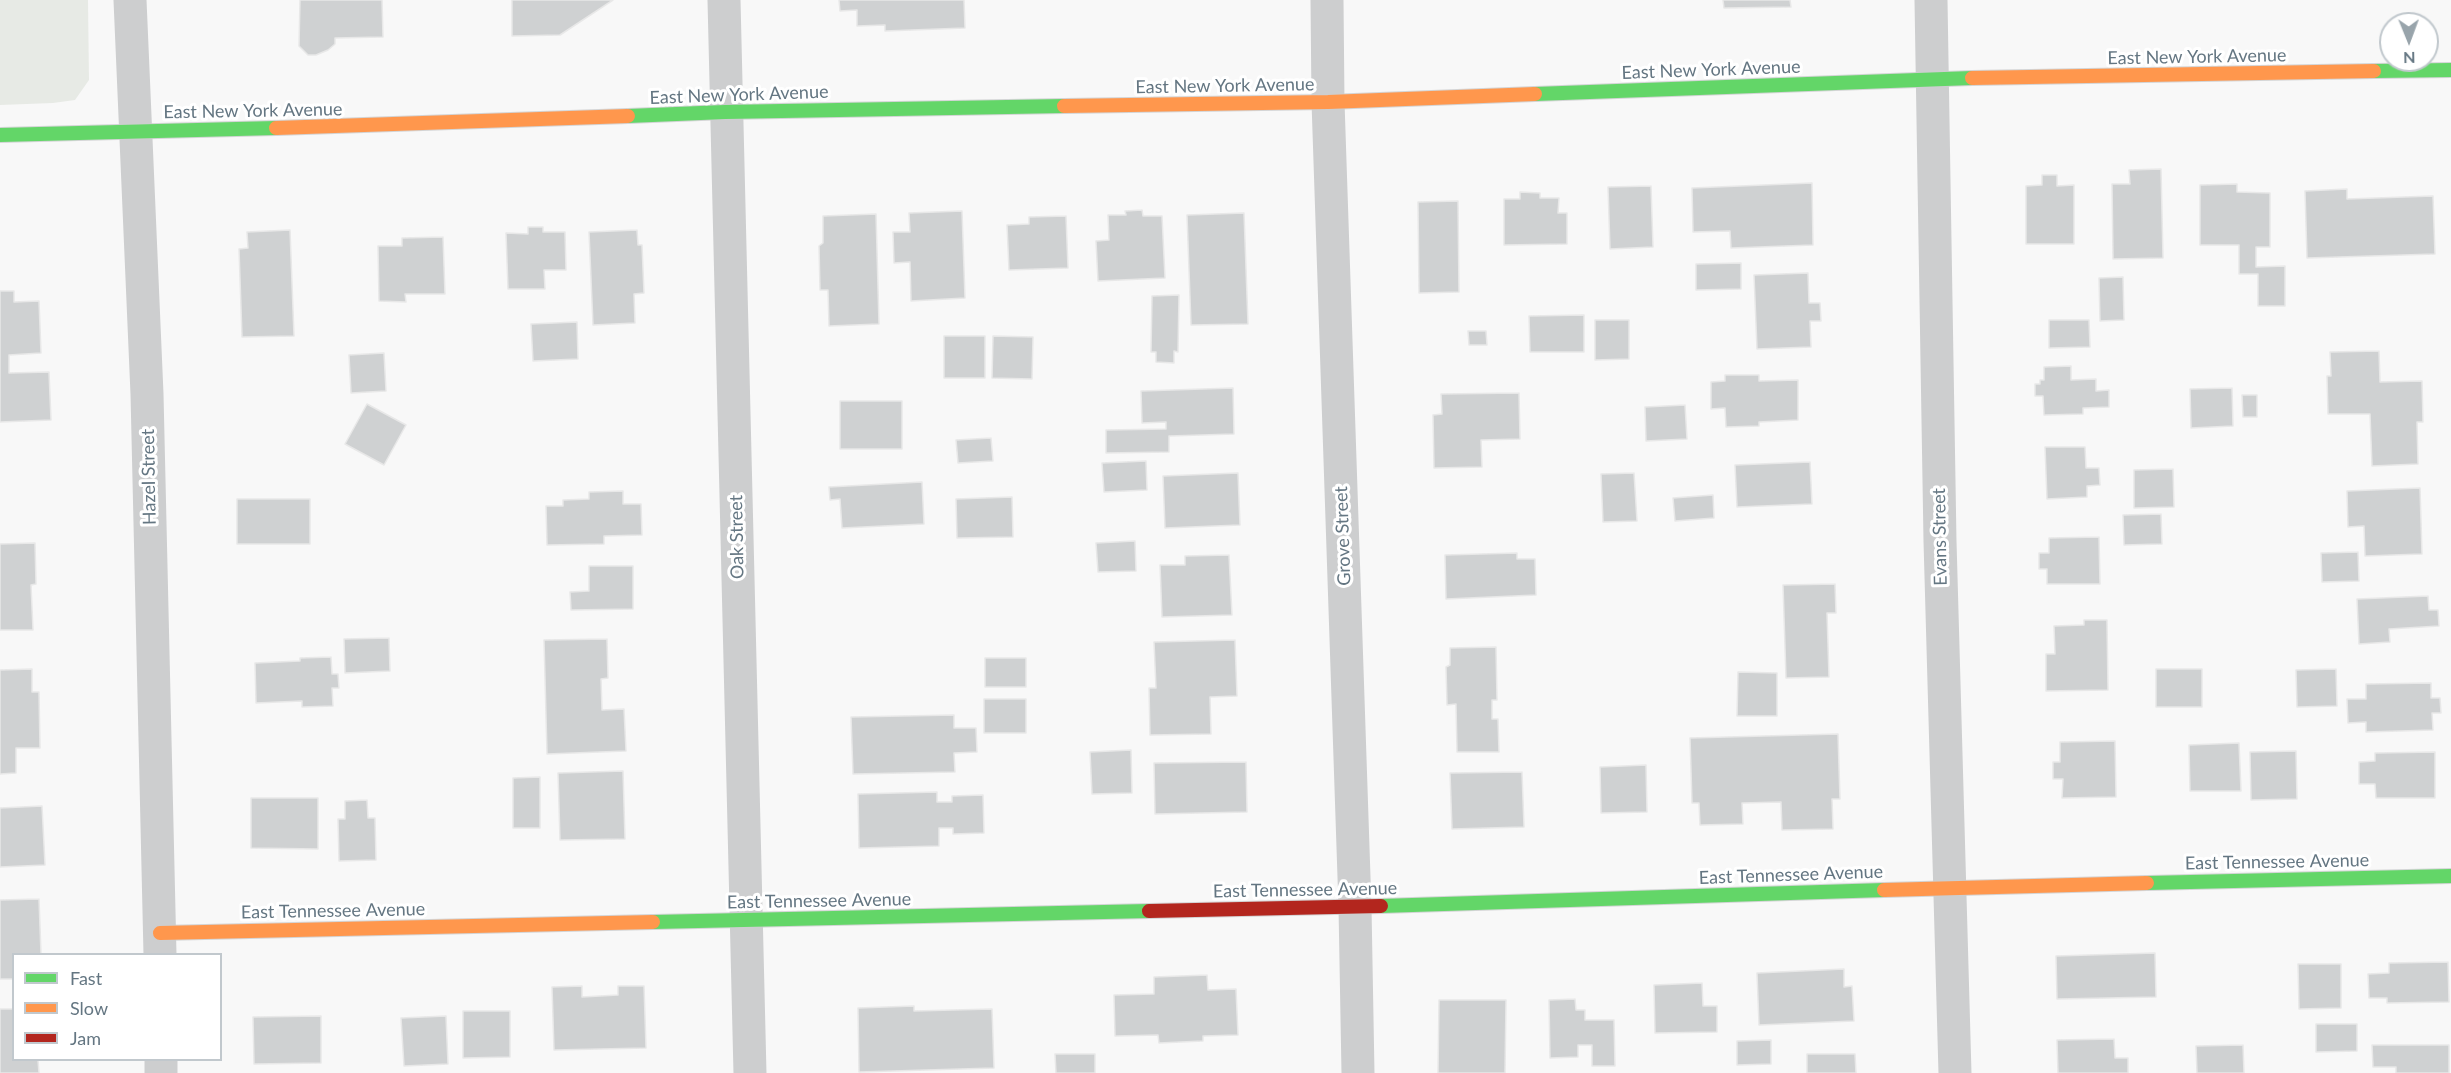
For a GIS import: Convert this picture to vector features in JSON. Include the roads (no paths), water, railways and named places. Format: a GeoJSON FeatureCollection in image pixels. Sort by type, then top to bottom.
{"type":"FeatureCollection","features":[{"type":"Feature","properties":{"kind":"street","name":"Hazel Street"},"geometry":{"type":"LineString","coordinates":[[130,0],[147,394],[160,944]]}},
{"type":"Feature","properties":{"kind":"street","name":"Oak Street"},"geometry":{"type":"LineString","coordinates":[[724,0],[750,1073]]}},
{"type":"Feature","properties":{"kind":"street","name":"Grove Street"},"geometry":{"type":"LineString","coordinates":[[1327,0],[1328,102],[1355,907],[1358,1073]]}},
{"type":"Feature","properties":{"kind":"street","name":"Evans Street"},"geometry":{"type":"LineString","coordinates":[[1931,0],[1940,541],[1955,1073]]}},
{"type":"Feature","properties":{"kind":"street","name":"East New York Avenue"},"geometry":{"type":"LineString","coordinates":[[0,135],[404,125],[725,112],[1328,102],[1933,79],[2451,70]]}},
{"type":"Feature","properties":{"kind":"street","name":"East Tennessee Avenue"},"geometry":{"type":"LineString","coordinates":[[160,944],[746,920],[1355,907],[1950,888],[2451,876]]}}]}
